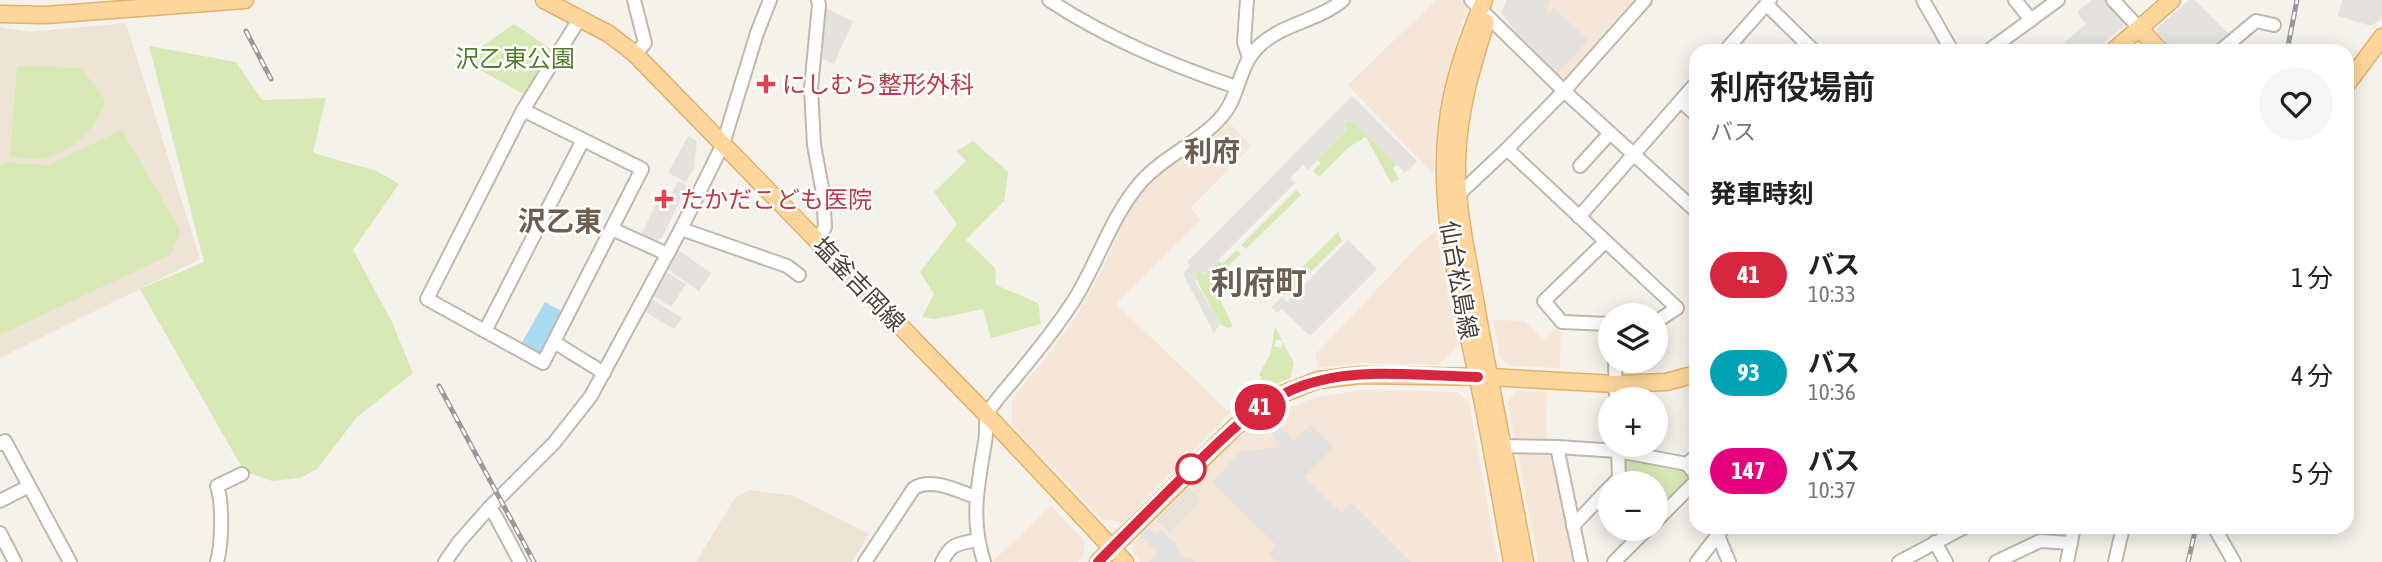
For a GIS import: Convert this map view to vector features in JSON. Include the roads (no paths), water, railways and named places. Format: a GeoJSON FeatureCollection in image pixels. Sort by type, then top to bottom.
{"type":"FeatureCollection","features":[{"type":"Feature","properties":{"kind":"main road"},"geometry":{"type":"LineString","coordinates":[[0,14],[46,15],[245,0]]}},
{"type":"Feature","properties":{"kind":"main road","name":"塩釜吉岡線"},"geometry":{"type":"LineString","coordinates":[[544,0],[609,34],[635,54],[987,415],[1125,562]]}},
{"type":"Feature","properties":{"kind":"main road","name":"仙台松島線"},"geometry":{"type":"LineString","coordinates":[[1495,0],[1481,6],[1463,54],[1452,96],[1445,162],[1449,227],[1483,377],[1503,446],[1525,562]]}},
{"type":"Feature","properties":{"kind":"main road"},"geometry":{"type":"LineString","coordinates":[[2122,44],[2172,0]]}},
{"type":"Feature","properties":{"kind":"main road","name":"仙台松島線"},"geometry":{"type":"LineString","coordinates":[[1481,6],[1464,98],[1457,161],[1457,196],[1512,562]]}},
{"type":"Feature","properties":{"kind":"main road"},"geometry":{"type":"LineString","coordinates":[[2140,29],[2154,44]]}},
{"type":"Feature","properties":{"kind":"main road"},"geometry":{"type":"LineString","coordinates":[[2354,75],[2382,37]]}},
{"type":"Feature","properties":{"kind":"main road"},"geometry":{"type":"LineString","coordinates":[[1098,562],[1236,426],[1280,395],[1309,383],[1339,376],[1360,375],[1483,377],[1598,389]]}},
{"type":"Feature","properties":{"kind":"main road"},"geometry":{"type":"LineString","coordinates":[[1638,387],[1689,376]]}},
{"type":"Feature","properties":{"kind":"street"},"geometry":{"type":"LineString","coordinates":[[634,0],[645,43],[635,54]]}},
{"type":"Feature","properties":{"kind":"street"},"geometry":{"type":"LineString","coordinates":[[445,562],[489,508],[554,443],[591,396],[681,229],[723,144],[757,33],[770,0]]}},
{"type":"Feature","properties":{"kind":"street"},"geometry":{"type":"LineString","coordinates":[[817,241],[825,227],[811,101],[818,0]]}},
{"type":"Feature","properties":{"kind":"street"},"geometry":{"type":"LineString","coordinates":[[1049,0],[1182,69],[1236,86]]}},
{"type":"Feature","properties":{"kind":"street"},"geometry":{"type":"LineString","coordinates":[[1247,0],[1244,49],[1249,58]]}},
{"type":"Feature","properties":{"kind":"street"},"geometry":{"type":"LineString","coordinates":[[984,562],[977,540],[976,498],[987,415],[1077,296],[1131,194],[1144,179],[1226,112],[1249,58],[1259,46],[1279,32],[1334,8],[1343,0]]}},
{"type":"Feature","properties":{"kind":"street"},"geometry":{"type":"LineString","coordinates":[[1457,196],[1564,91],[1644,0]]}},
{"type":"Feature","properties":{"kind":"street"},"geometry":{"type":"LineString","coordinates":[[1923,0],[1948,44]]}},
{"type":"Feature","properties":{"kind":"street"},"geometry":{"type":"LineString","coordinates":[[2015,0],[2031,19]]}},
{"type":"Feature","properties":{"kind":"street"},"geometry":{"type":"LineString","coordinates":[[1997,44],[2058,0]]}},
{"type":"Feature","properties":{"kind":"street"},"geometry":{"type":"LineString","coordinates":[[2112,0],[2140,29]]}},
{"type":"Feature","properties":{"kind":"street"},"geometry":{"type":"LineString","coordinates":[[1731,44],[1768,2],[1807,44]]}},
{"type":"Feature","properties":{"kind":"street"},"geometry":{"type":"LineString","coordinates":[[1481,6],[1564,91],[1689,204]]}},
{"type":"Feature","properties":{"kind":"street"},"geometry":{"type":"LineString","coordinates":[[523,110],[642,169],[543,363],[427,299],[523,110],[580,18]]}},
{"type":"Feature","properties":{"kind":"street"},"geometry":{"type":"LineString","coordinates":[[2229,44],[2256,22],[2274,25]]}},
{"type":"Feature","properties":{"kind":"street"},"geometry":{"type":"LineString","coordinates":[[1578,217],[1689,91]]}},
{"type":"Feature","properties":{"kind":"street"},"geometry":{"type":"LineString","coordinates":[[1681,101],[1689,108]]}},
{"type":"Feature","properties":{"kind":"street"},"geometry":{"type":"LineString","coordinates":[[1580,166],[1610,133]]}},
{"type":"Feature","properties":{"kind":"street"},"geometry":{"type":"LineString","coordinates":[[485,331],[583,140]]}},
{"type":"Feature","properties":{"kind":"street"},"geometry":{"type":"LineString","coordinates":[[1507,149],[1676,307],[1668,313]]}},
{"type":"Feature","properties":{"kind":"street"},"geometry":{"type":"LineString","coordinates":[[612,229],[667,254]]}},
{"type":"Feature","properties":{"kind":"street"},"geometry":{"type":"LineString","coordinates":[[681,229],[787,266],[799,275]]}},
{"type":"Feature","properties":{"kind":"street"},"geometry":{"type":"LineString","coordinates":[[1598,324],[1562,322],[1544,300],[1605,242]]}},
{"type":"Feature","properties":{"kind":"street"},"geometry":{"type":"LineString","coordinates":[[554,342],[604,373]]}},
{"type":"Feature","properties":{"kind":"street"},"geometry":{"type":"LineString","coordinates":[[0,444],[5,441],[70,562]]}},
{"type":"Feature","properties":{"kind":"street"},"geometry":{"type":"LineString","coordinates":[[1503,446],[1598,448]]}},
{"type":"Feature","properties":{"kind":"street"},"geometry":{"type":"LineString","coordinates":[[1557,447],[1581,562]]}},
{"type":"Feature","properties":{"kind":"street"},"geometry":{"type":"LineString","coordinates":[[1668,456],[1689,460]]}},
{"type":"Feature","properties":{"kind":"street"},"geometry":{"type":"LineString","coordinates":[[217,562],[220,552],[222,499],[217,486],[242,474]]}},
{"type":"Feature","properties":{"kind":"street"},"geometry":{"type":"LineString","coordinates":[[865,562],[914,488],[922,483],[930,483],[976,498]]}},
{"type":"Feature","properties":{"kind":"street"},"geometry":{"type":"LineString","coordinates":[[0,501],[29,486]]}},
{"type":"Feature","properties":{"kind":"street"},"geometry":{"type":"LineString","coordinates":[[1668,509],[1689,488]]}},
{"type":"Feature","properties":{"kind":"street"},"geometry":{"type":"LineString","coordinates":[[1573,526],[1598,500]]}},
{"type":"Feature","properties":{"kind":"street"},"geometry":{"type":"LineString","coordinates":[[489,508],[495,514],[520,562]]}},
{"type":"Feature","properties":{"kind":"street"},"geometry":{"type":"LineString","coordinates":[[0,533],[15,562]]}},
{"type":"Feature","properties":{"kind":"street"},"geometry":{"type":"LineString","coordinates":[[1697,562],[1718,534]]}},
{"type":"Feature","properties":{"kind":"street"},"geometry":{"type":"LineString","coordinates":[[1722,534],[1729,562]]}},
{"type":"Feature","properties":{"kind":"street"},"geometry":{"type":"LineString","coordinates":[[1899,562],[1951,534]]}},
{"type":"Feature","properties":{"kind":"street"},"geometry":{"type":"LineString","coordinates":[[2067,562],[2073,534]]}},
{"type":"Feature","properties":{"kind":"street"},"geometry":{"type":"LineString","coordinates":[[2115,562],[2121,534]]}},
{"type":"Feature","properties":{"kind":"street"},"geometry":{"type":"LineString","coordinates":[[2218,534],[2234,562]]}},
{"type":"Feature","properties":{"kind":"street"},"geometry":{"type":"LineString","coordinates":[[942,562],[948,549],[977,540]]}},
{"type":"Feature","properties":{"kind":"street"},"geometry":{"type":"LineString","coordinates":[[1614,562],[1635,541]]}},
{"type":"Feature","properties":{"kind":"street"},"geometry":{"type":"LineString","coordinates":[[1999,561],[2040,541],[2071,544]]}},
{"type":"Feature","properties":{"kind":"street"},"geometry":{"type":"LineString","coordinates":[[1935,542],[1945,562]]}},
{"type":"Feature","properties":{"kind":"water"},"geometry":{"type":"Polygon","coordinates":[[[545,302],[565,313],[540,355],[521,344],[545,302]]]}},
{"type":"Feature","properties":{"kind":"railway"},"geometry":{"type":"LineString","coordinates":[[2288,44],[2297,0]]}},
{"type":"Feature","properties":{"kind":"railway"},"geometry":{"type":"LineString","coordinates":[[246,31],[271,79]]}},
{"type":"Feature","properties":{"kind":"railway"},"geometry":{"type":"LineString","coordinates":[[439,386],[534,562]]}},
{"type":"Feature","properties":{"kind":"railway"},"geometry":{"type":"LineString","coordinates":[[2188,562],[2194,534]]}},
{"type":"Feature","properties":{"kind":"place","name":"にしむら整形外科"},"geometry":{"type":"Point","coordinates":[766,84]}},
{"type":"Feature","properties":{"kind":"place","name":"たかだこども医院"},"geometry":{"type":"Point","coordinates":[664,199]}},
{"type":"Feature","properties":{"kind":"district","name":"利府"},"geometry":{"type":"Point","coordinates":[1212,151]}},
{"type":"Feature","properties":{"kind":"district","name":"沢乙東"},"geometry":{"type":"Point","coordinates":[560,221]}},
{"type":"Feature","properties":{"kind":"district","name":"利府町"},"geometry":{"type":"Point","coordinates":[1259,282]}},
{"type":"Feature","properties":{"kind":"park label","name":"沢乙東公園"},"geometry":{"type":"Point","coordinates":[515,58]}}]}
